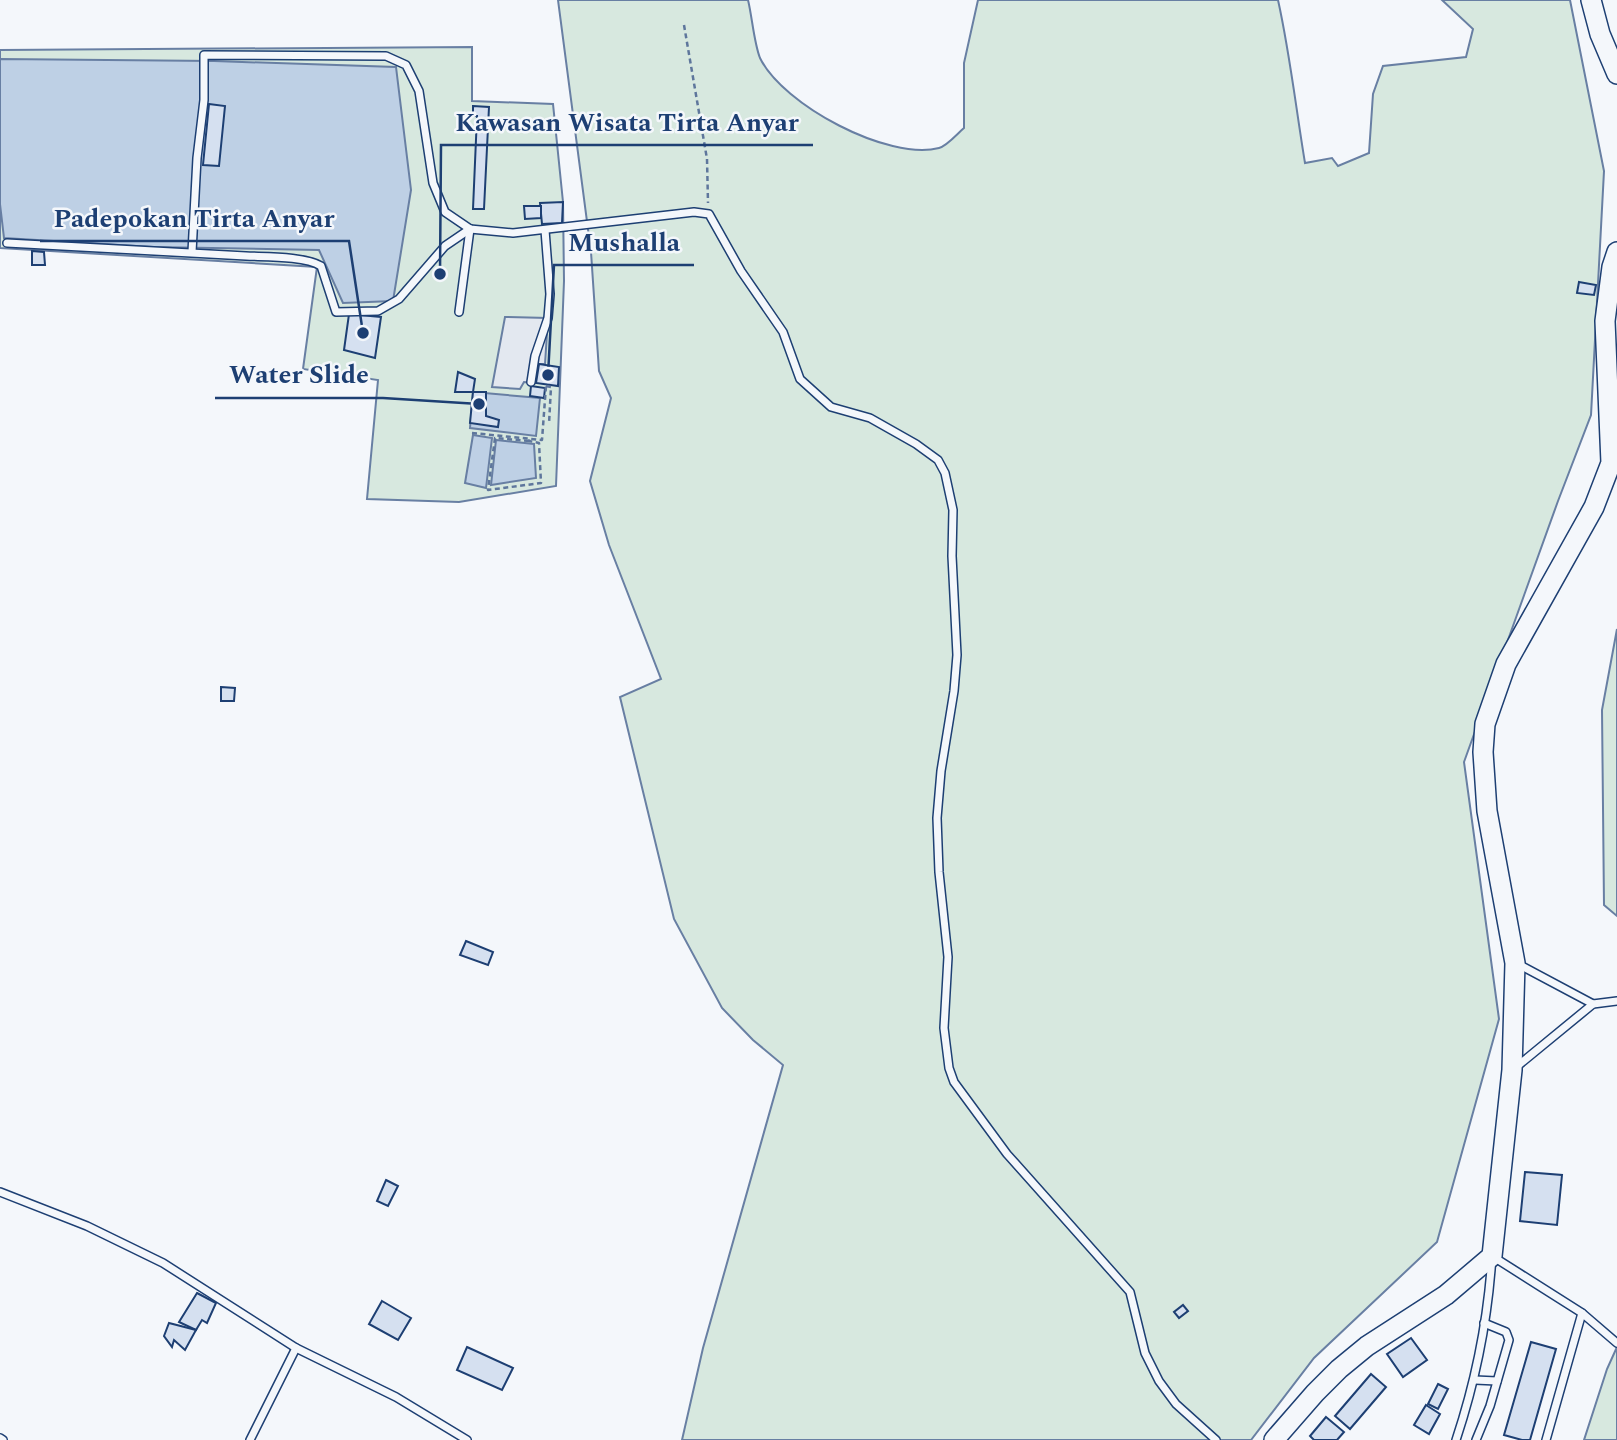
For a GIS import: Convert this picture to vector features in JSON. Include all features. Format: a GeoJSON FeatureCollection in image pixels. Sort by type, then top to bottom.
{"type":"FeatureCollection","features":[{"type":"Feature","properties":{"kind":"main road"},"geometry":{"type":"LineString","coordinates":[[1591,0],[1600,34],[1617,74]]}},
{"type":"Feature","properties":{"kind":"main road"},"geometry":{"type":"LineString","coordinates":[[1274,1440],[1315,1392],[1339,1369],[1377,1339],[1446,1295],[1492,1256],[1512,1070],[1515,963],[1487,811],[1483,752],[1485,724],[1506,664],[1589,517],[1614,462],[1605,321],[1612,267],[1617,252]]}},
{"type":"Feature","properties":{"kind":"lane"},"geometry":{"type":"LineString","coordinates":[[192,251],[197,158],[204,100],[204,55],[386,56],[406,65],[419,91],[433,183],[445,212],[470,229],[513,233],[673,214],[709,214],[741,271],[783,332],[800,380],[831,407],[870,418],[938,460],[945,473],[953,510],[957,655],[937,818],[939,872],[948,957],[944,1028],[949,1068],[954,1082],[1007,1154],[1130,1292],[1145,1353],[1159,1381],[1176,1404],[1216,1440]]}},
{"type":"Feature","properties":{"kind":"lane"},"geometry":{"type":"LineString","coordinates":[[7,243],[192,251],[317,263],[321,266],[336,312],[378,311],[399,299],[445,246],[470,229]]}},
{"type":"Feature","properties":{"kind":"lane"},"geometry":{"type":"LineString","coordinates":[[459,312],[470,229]]}},
{"type":"Feature","properties":{"kind":"lane"},"geometry":{"type":"LineString","coordinates":[[531,382],[535,356],[548,318],[550,294],[545,230]]}},
{"type":"Feature","properties":{"kind":"lane"},"geometry":{"type":"LineString","coordinates":[[1515,963],[1593,1004]]}},
{"type":"Feature","properties":{"kind":"lane"},"geometry":{"type":"LineString","coordinates":[[1512,1070],[1593,1004],[1617,1001]]}},
{"type":"Feature","properties":{"kind":"lane"},"geometry":{"type":"LineString","coordinates":[[0,1192],[86,1226],[163,1263],[296,1348],[396,1397],[467,1440]]}},
{"type":"Feature","properties":{"kind":"lane"},"geometry":{"type":"LineString","coordinates":[[1456,1440],[1475,1380],[1492,1256],[1582,1313],[1617,1343]]}},
{"type":"Feature","properties":{"kind":"lane"},"geometry":{"type":"LineString","coordinates":[[1546,1440],[1582,1313]]}},
{"type":"Feature","properties":{"kind":"lane"},"geometry":{"type":"LineString","coordinates":[[1476,1440],[1509,1340],[1508,1335],[1498,1327],[1484,1322]]}},
{"type":"Feature","properties":{"kind":"lane"},"geometry":{"type":"LineString","coordinates":[[250,1440],[296,1348]]}},
{"type":"Feature","properties":{"kind":"lane"},"geometry":{"type":"LineString","coordinates":[[1475,1380],[1497,1381]]}},
{"type":"Feature","properties":{"kind":"path"},"geometry":{"type":"LineString","coordinates":[[684,25],[707,159],[709,214]]}},
{"type":"Feature","properties":{"kind":"path"},"geometry":{"type":"LineString","coordinates":[[472,433],[530,440],[539,443],[541,483],[488,490],[495,438],[530,440],[542,440],[546,386],[551,387],[549,424]]}},
{"type":"Feature","properties":{"kind":"shaded area"},"geometry":{"type":"Polygon","coordinates":[[[558,0],[748,0],[760,58],[772,76],[791,94],[813,111],[866,138],[918,150],[942,147],[964,128],[964,63],[978,0],[1278,0],[1305,163],[1332,158],[1338,166],[1369,153],[1373,94],[1383,66],[1466,57],[1473,29],[1442,0],[1570,0],[1604,171],[1591,415],[1464,762],[1499,1019],[1437,1242],[1314,1358],[1251,1440],[682,1440],[703,1348],[783,1065],[753,1040],[722,1008],[674,919],[620,697],[661,679],[609,545],[590,481],[611,398],[599,371],[591,252],[558,0]]]}},
{"type":"Feature","properties":{"kind":"shaded area"},"geometry":{"type":"Polygon","coordinates":[[[472,47],[472,101],[553,104],[563,202],[564,281],[556,486],[459,502],[367,499],[378,380],[303,369],[317,267],[0,248],[0,50],[472,47]]]}},
{"type":"Feature","properties":{"kind":"shaded area"},"geometry":{"type":"Polygon","coordinates":[[[505,317],[548,318],[545,364],[539,364],[536,383],[524,382],[520,389],[492,387],[505,317]]]}},
{"type":"Feature","properties":{"kind":"shaded area"},"geometry":{"type":"Polygon","coordinates":[[[1617,629],[1617,916],[1604,905],[1602,710],[1617,629]]]}},
{"type":"Feature","properties":{"kind":"shaded area"},"geometry":{"type":"Polygon","coordinates":[[[1617,1347],[1617,1440],[1584,1440],[1607,1369],[1617,1347]]]}},
{"type":"Feature","properties":{"kind":"water"},"geometry":{"type":"Polygon","coordinates":[[[0,59],[214,61],[396,67],[411,190],[393,301],[343,303],[319,250],[153,247],[4,238],[0,204],[0,59]]]}},
{"type":"Feature","properties":{"kind":"water"},"geometry":{"type":"Polygon","coordinates":[[[473,392],[540,398],[536,436],[470,428],[473,392]]]}},
{"type":"Feature","properties":{"kind":"water"},"geometry":{"type":"Polygon","coordinates":[[[473,435],[492,438],[486,488],[465,483],[473,435]]]}},
{"type":"Feature","properties":{"kind":"water"},"geometry":{"type":"Polygon","coordinates":[[[496,440],[534,444],[536,478],[491,485],[496,440]]]}},
{"type":"Feature","properties":{"kind":"building"},"geometry":{"type":"Polygon","coordinates":[[[209,104],[225,106],[219,166],[203,165],[209,104]]]}},
{"type":"Feature","properties":{"kind":"building"},"geometry":{"type":"Polygon","coordinates":[[[473,106],[489,107],[484,209],[473,209],[477,116],[473,116],[473,106]]]}},
{"type":"Feature","properties":{"kind":"building"},"geometry":{"type":"Polygon","coordinates":[[[563,202],[562,223],[542,224],[540,203],[563,202]]]}},
{"type":"Feature","properties":{"kind":"building"},"geometry":{"type":"Polygon","coordinates":[[[524,206],[541,206],[541,218],[525,219],[524,206]]]}},
{"type":"Feature","properties":{"kind":"building"},"geometry":{"type":"Polygon","coordinates":[[[32,251],[44,252],[45,265],[32,265],[32,251]]]}},
{"type":"Feature","properties":{"kind":"building"},"geometry":{"type":"Polygon","coordinates":[[[1579,282],[1596,285],[1594,295],[1577,293],[1579,282]]]}},
{"type":"Feature","properties":{"kind":"building"},"geometry":{"type":"Polygon","coordinates":[[[349,314],[381,317],[375,358],[344,350],[349,314]]]}},
{"type":"Feature","properties":{"kind":"building"},"geometry":{"type":"Polygon","coordinates":[[[539,364],[559,367],[558,386],[536,383],[539,364]]]}},
{"type":"Feature","properties":{"kind":"building"},"geometry":{"type":"Polygon","coordinates":[[[458,372],[475,379],[473,392],[455,392],[458,372]]]}},
{"type":"Feature","properties":{"kind":"building"},"geometry":{"type":"Polygon","coordinates":[[[531,386],[545,388],[544,398],[530,396],[531,386]]]}},
{"type":"Feature","properties":{"kind":"building"},"geometry":{"type":"Polygon","coordinates":[[[473,392],[486,392],[486,416],[499,420],[498,427],[470,423],[473,392]]]}},
{"type":"Feature","properties":{"kind":"building"},"geometry":{"type":"Polygon","coordinates":[[[221,687],[235,688],[234,701],[221,701],[221,687]]]}},
{"type":"Feature","properties":{"kind":"building"},"geometry":{"type":"Polygon","coordinates":[[[466,941],[493,952],[488,965],[460,955],[466,941]]]}},
{"type":"Feature","properties":{"kind":"building"},"geometry":{"type":"Polygon","coordinates":[[[1525,1172],[1562,1175],[1557,1225],[1520,1221],[1525,1172]]]}},
{"type":"Feature","properties":{"kind":"building"},"geometry":{"type":"Polygon","coordinates":[[[386,1180],[398,1186],[388,1206],[377,1201],[386,1180]]]}},
{"type":"Feature","properties":{"kind":"building"},"geometry":{"type":"Polygon","coordinates":[[[197,1293],[216,1303],[207,1323],[202,1320],[196,1330],[179,1322],[197,1293]]]}},
{"type":"Feature","properties":{"kind":"building"},"geometry":{"type":"Polygon","coordinates":[[[382,1301],[411,1318],[398,1340],[369,1324],[382,1301]]]}},
{"type":"Feature","properties":{"kind":"building"},"geometry":{"type":"Polygon","coordinates":[[[1183,1305],[1188,1311],[1179,1318],[1174,1312],[1183,1305]]]}},
{"type":"Feature","properties":{"kind":"building"},"geometry":{"type":"Polygon","coordinates":[[[169,1323],[196,1330],[185,1350],[174,1340],[172,1347],[164,1336],[169,1323]]]}},
{"type":"Feature","properties":{"kind":"building"},"geometry":{"type":"Polygon","coordinates":[[[1411,1338],[1427,1360],[1403,1377],[1387,1354],[1411,1338]]]}},
{"type":"Feature","properties":{"kind":"building"},"geometry":{"type":"Polygon","coordinates":[[[1531,1342],[1556,1349],[1530,1440],[1522,1440],[1504,1435],[1531,1342]]]}},
{"type":"Feature","properties":{"kind":"building"},"geometry":{"type":"Polygon","coordinates":[[[467,1347],[513,1368],[502,1390],[457,1370],[467,1347]]]}},
{"type":"Feature","properties":{"kind":"building"},"geometry":{"type":"Polygon","coordinates":[[[1371,1374],[1386,1387],[1350,1429],[1335,1416],[1371,1374]]]}},
{"type":"Feature","properties":{"kind":"building"},"geometry":{"type":"Polygon","coordinates":[[[1438,1384],[1448,1389],[1438,1409],[1428,1404],[1438,1384]]]}},
{"type":"Feature","properties":{"kind":"building"},"geometry":{"type":"Polygon","coordinates":[[[1426,1405],[1440,1414],[1429,1434],[1414,1425],[1426,1405]]]}},
{"type":"Feature","properties":{"kind":"building"},"geometry":{"type":"Polygon","coordinates":[[[1326,1417],[1344,1432],[1337,1440],[1314,1440],[1310,1436],[1326,1417]]]}},
{"type":"Feature","properties":{"kind":"place","name":"Kawasan Wisata Tirta Anyar"},"geometry":{"type":"Point","coordinates":[440,274]}},
{"type":"Feature","properties":{"kind":"place","name":"Padepokan Tirta Anyar"},"geometry":{"type":"Point","coordinates":[363,333]}},
{"type":"Feature","properties":{"kind":"place","name":"Mushalla"},"geometry":{"type":"Point","coordinates":[548,375]}},
{"type":"Feature","properties":{"kind":"place","name":"Water Slide"},"geometry":{"type":"Point","coordinates":[479,404]}}]}
